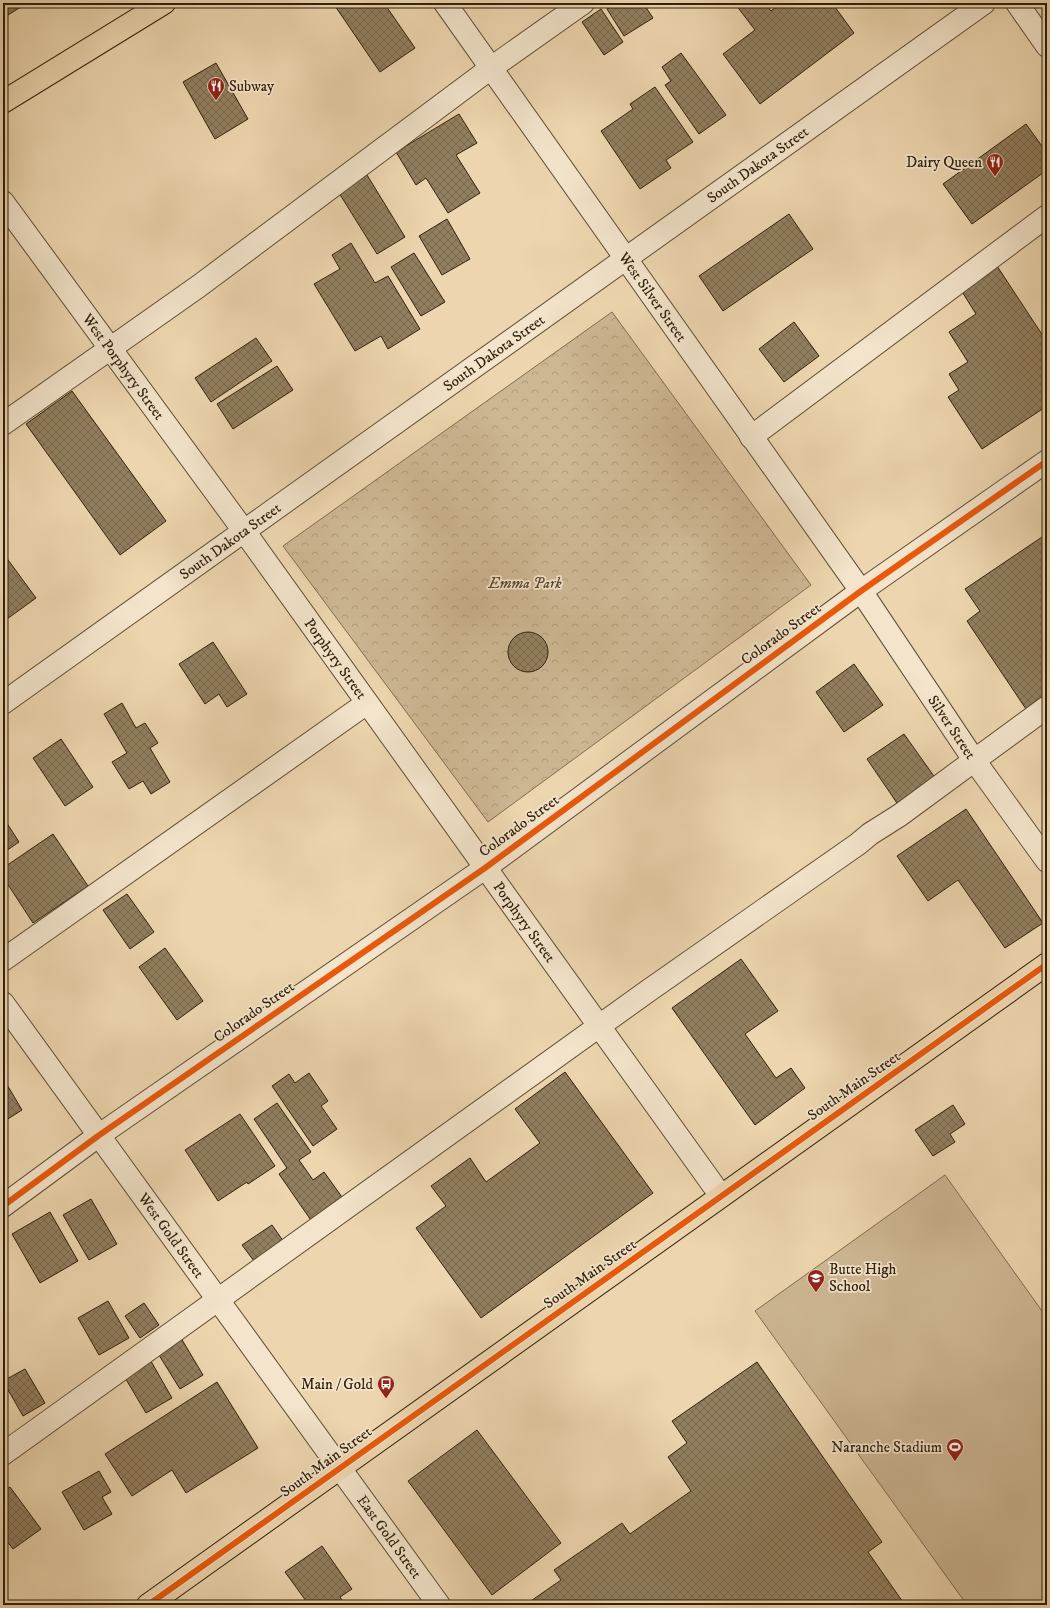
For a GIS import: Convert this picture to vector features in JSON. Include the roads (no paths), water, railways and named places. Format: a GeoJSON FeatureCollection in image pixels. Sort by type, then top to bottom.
{"type":"FeatureCollection","features":[{"type":"Feature","properties":{"kind":"main road"},"geometry":{"type":"LineString","coordinates":[[3,102],[164,3]]}},
{"type":"Feature","properties":{"kind":"main road","name":"South Main Street"},"geometry":{"type":"LineString","coordinates":[[148,1605],[1047,964]]}},
{"type":"Feature","properties":{"kind":"street","name":"West Silver Street"},"geometry":{"type":"LineString","coordinates":[[444,3],[861,591]]}},
{"type":"Feature","properties":{"kind":"street"},"geometry":{"type":"LineString","coordinates":[[3,424],[199,286],[491,68],[583,3]]}},
{"type":"Feature","properties":{"kind":"street","name":"South Dakota Street"},"geometry":{"type":"LineString","coordinates":[[3,703],[984,3]]}},
{"type":"Feature","properties":{"kind":"street"},"geometry":{"type":"LineString","coordinates":[[1016,3],[1047,46]]}},
{"type":"Feature","properties":{"kind":"street","name":"West Porphyry Street"},"geometry":{"type":"LineString","coordinates":[[3,202],[244,531]]}},
{"type":"Feature","properties":{"kind":"street"},"geometry":{"type":"LineString","coordinates":[[751,437],[1047,216]]}},
{"type":"Feature","properties":{"kind":"street","name":"Colorado Street"},"geometry":{"type":"LineString","coordinates":[[3,1206],[98,1136],[485,868],[861,591],[1047,461]]}},
{"type":"Feature","properties":{"kind":"street","name":"Porphyry Street"},"geometry":{"type":"LineString","coordinates":[[244,531],[721,1196]]}},
{"type":"Feature","properties":{"kind":"street","name":"Silver Street"},"geometry":{"type":"LineString","coordinates":[[861,591],[974,760],[1047,861]]}},
{"type":"Feature","properties":{"kind":"street"},"geometry":{"type":"LineString","coordinates":[[3,960],[367,703]]}},
{"type":"Feature","properties":{"kind":"street"},"geometry":{"type":"LineString","coordinates":[[3,1454],[648,991],[858,844],[870,834],[900,815],[1047,707]]}},
{"type":"Feature","properties":{"kind":"street","name":"West Gold Street"},"geometry":{"type":"LineString","coordinates":[[3,1003],[340,1468]]}},
{"type":"Feature","properties":{"kind":"street","name":"East Gold Street"},"geometry":{"type":"LineString","coordinates":[[340,1468],[439,1605]]}},
{"type":"Feature","properties":{"kind":"place","name":"Subway"},"geometry":{"type":"Point","coordinates":[216,101]}},
{"type":"Feature","properties":{"kind":"place","name":"Dairy Queen"},"geometry":{"type":"Point","coordinates":[995,177]}},
{"type":"Feature","properties":{"kind":"place","name":"Butte High School"},"geometry":{"type":"Point","coordinates":[816,1293]}},
{"type":"Feature","properties":{"kind":"place","name":"Main / Gold"},"geometry":{"type":"Point","coordinates":[386,1399]}},
{"type":"Feature","properties":{"kind":"place","name":"Naranche Stadium"},"geometry":{"type":"Point","coordinates":[955,1462]}},
{"type":"Feature","properties":{"kind":"park label","name":"Emma Park"},"geometry":{"type":"Point","coordinates":[525,583]}}]}
